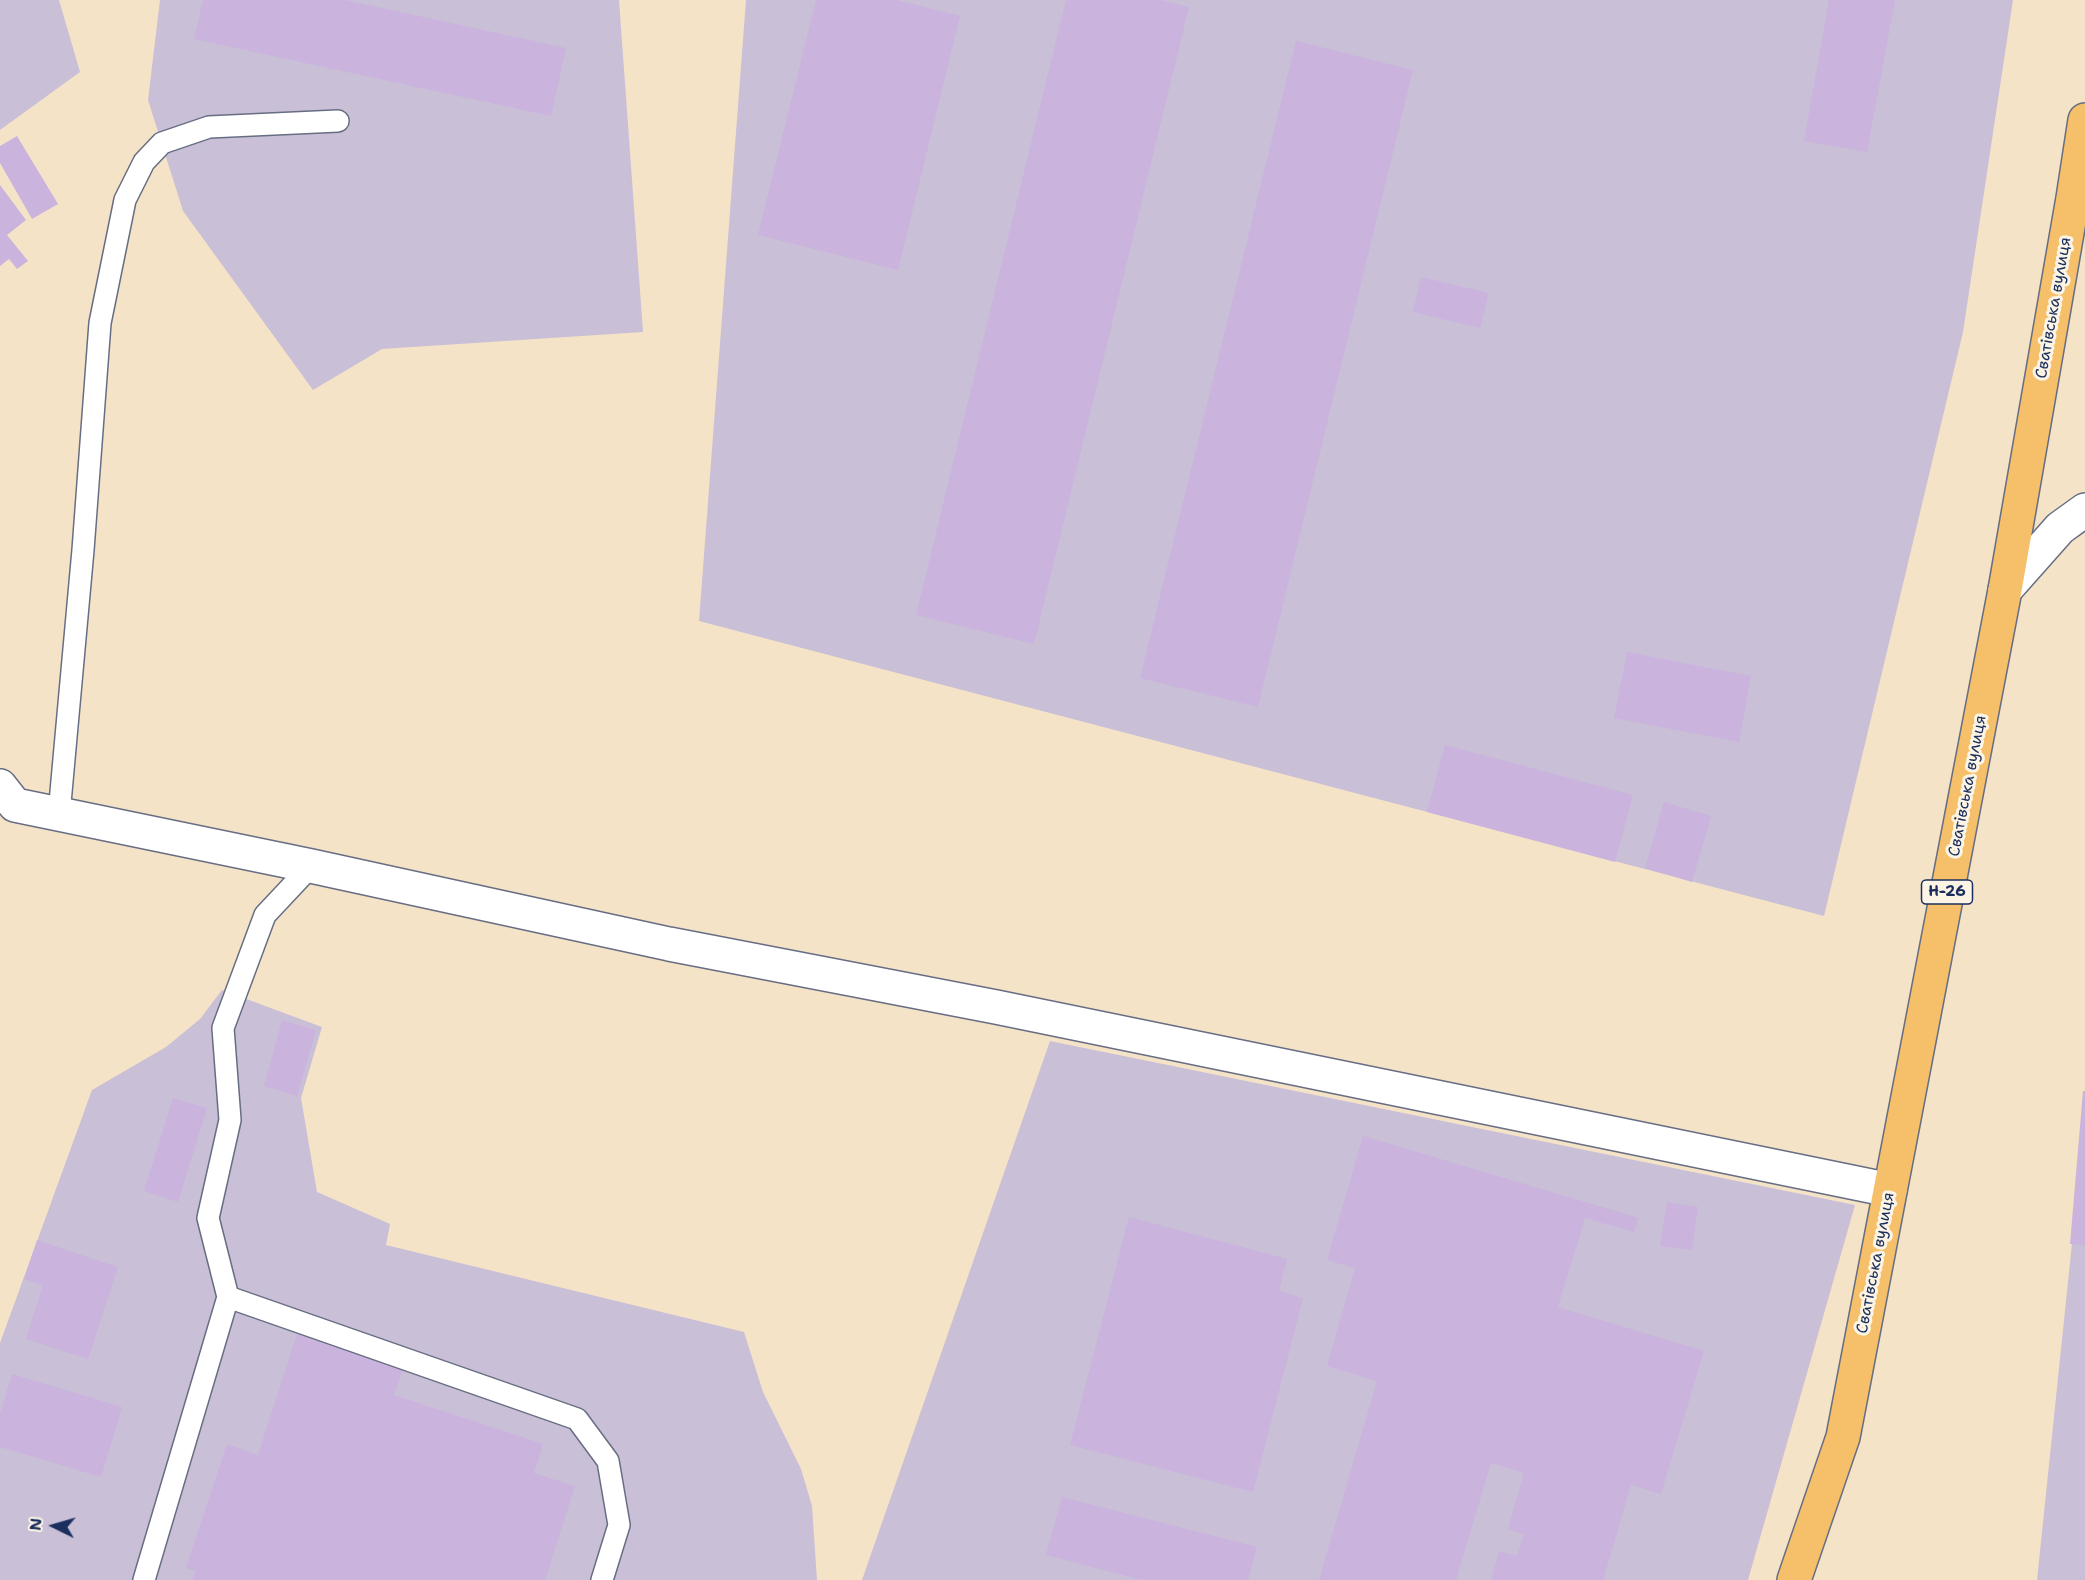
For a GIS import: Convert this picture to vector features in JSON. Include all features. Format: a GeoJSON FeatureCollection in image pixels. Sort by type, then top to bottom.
{"type":"FeatureCollection","features":[{"type":"Feature","properties":{"kind":"main road","name":"Н-26"},"geometry":{"type":"LineString","coordinates":[[2079,191],[2085,120]]}},
{"type":"Feature","properties":{"kind":"main road","name":"Сватівська вулиця"},"geometry":{"type":"LineString","coordinates":[[1794,1580],[1843,1437],[2079,191]]}},
{"type":"Feature","properties":{"kind":"street"},"geometry":{"type":"LineString","coordinates":[[2005,590],[2060,528],[2085,510]]}},
{"type":"Feature","properties":{"kind":"street"},"geometry":{"type":"LineString","coordinates":[[0,786],[15,805],[311,866],[669,944],[996,1007],[1890,1190]]}},
{"type":"Feature","properties":{"kind":"lane"},"geometry":{"type":"LineString","coordinates":[[59,813],[83,550],[100,323],[125,200],[144,162],[162,143],[209,127],[338,121]]}},
{"type":"Feature","properties":{"kind":"lane"},"geometry":{"type":"LineString","coordinates":[[144,1580],[228,1297],[208,1218],[230,1120],[223,1028],[265,915],[311,866]]}},
{"type":"Feature","properties":{"kind":"lane"},"geometry":{"type":"LineString","coordinates":[[228,1297],[577,1419],[608,1461],[619,1525],[602,1580]]}},
{"type":"Feature","properties":{"kind":"shaded area"},"geometry":{"type":"Polygon","coordinates":[[[0,0],[59,0],[80,72],[0,130],[0,0]]]}},
{"type":"Feature","properties":{"kind":"shaded area"},"geometry":{"type":"Polygon","coordinates":[[[160,0],[619,0],[643,332],[382,349],[313,390],[183,211],[148,100],[160,0]]]}},
{"type":"Feature","properties":{"kind":"shaded area"},"geometry":{"type":"Polygon","coordinates":[[[746,0],[2013,0],[1963,332],[1824,916],[699,621],[746,0]]]}},
{"type":"Feature","properties":{"kind":"shaded area"},"geometry":{"type":"Polygon","coordinates":[[[222,990],[322,1027],[301,1098],[317,1192],[390,1224],[386,1245],[744,1332],[763,1392],[801,1469],[812,1506],[817,1580],[0,1580],[0,1343],[92,1090],[166,1047],[200,1019],[222,990]]]}},
{"type":"Feature","properties":{"kind":"shaded area"},"geometry":{"type":"Polygon","coordinates":[[[1050,1041],[1855,1205],[1748,1580],[862,1580],[1050,1041]]]}},
{"type":"Feature","properties":{"kind":"shaded area"},"geometry":{"type":"Polygon","coordinates":[[[2085,1118],[2085,1580],[2037,1580],[2085,1118]]]}},
{"type":"Feature","properties":{"kind":"building"},"geometry":{"type":"Polygon","coordinates":[[[203,0],[345,0],[566,48],[551,116],[194,39],[203,0]]]}},
{"type":"Feature","properties":{"kind":"building"},"geometry":{"type":"Polygon","coordinates":[[[816,0],[897,0],[960,16],[898,270],[758,235],[816,0]]]}},
{"type":"Feature","properties":{"kind":"building"},"geometry":{"type":"Polygon","coordinates":[[[1066,0],[1160,0],[1189,7],[1034,644],[916,615],[1066,0]]]}},
{"type":"Feature","properties":{"kind":"building"},"geometry":{"type":"Polygon","coordinates":[[[1829,0],[1895,0],[1867,152],[1804,141],[1829,0]]]}},
{"type":"Feature","properties":{"kind":"building"},"geometry":{"type":"Polygon","coordinates":[[[1296,41],[1413,70],[1258,707],[1140,678],[1296,41]]]}},
{"type":"Feature","properties":{"kind":"building"},"geometry":{"type":"Polygon","coordinates":[[[17,136],[58,204],[32,219],[0,163],[0,146],[17,136]]]}},
{"type":"Feature","properties":{"kind":"building"},"geometry":{"type":"Polygon","coordinates":[[[0,185],[26,220],[7,235],[28,261],[17,269],[9,259],[0,266],[0,185]]]}},
{"type":"Feature","properties":{"kind":"building"},"geometry":{"type":"Polygon","coordinates":[[[1421,277],[1489,293],[1480,328],[1413,312],[1421,277]]]}},
{"type":"Feature","properties":{"kind":"building"},"geometry":{"type":"Polygon","coordinates":[[[1627,652],[1751,676],[1739,742],[1614,718],[1627,652]]]}},
{"type":"Feature","properties":{"kind":"building"},"geometry":{"type":"Polygon","coordinates":[[[1445,745],[1633,795],[1615,862],[1427,812],[1445,745]]]}},
{"type":"Feature","properties":{"kind":"building"},"geometry":{"type":"Polygon","coordinates":[[[1664,802],[1711,816],[1692,882],[1645,868],[1664,802]]]}},
{"type":"Feature","properties":{"kind":"building"},"geometry":{"type":"Polygon","coordinates":[[[282,1020],[316,1030],[297,1096],[264,1086],[282,1020]]]}},
{"type":"Feature","properties":{"kind":"building"},"geometry":{"type":"Polygon","coordinates":[[[2083,1091],[2085,1091],[2085,1245],[2070,1244],[2083,1091]]]}},
{"type":"Feature","properties":{"kind":"building"},"geometry":{"type":"Polygon","coordinates":[[[173,1098],[207,1108],[178,1202],[144,1191],[173,1098]]]}},
{"type":"Feature","properties":{"kind":"building"},"geometry":{"type":"Polygon","coordinates":[[[1363,1136],[1639,1218],[1634,1232],[1585,1218],[1558,1307],[1704,1351],[1661,1494],[1631,1485],[1603,1580],[1491,1580],[1499,1551],[1517,1556],[1524,1534],[1508,1529],[1524,1473],[1491,1463],[1456,1580],[1319,1580],[1377,1381],[1327,1366],[1355,1268],[1327,1260],[1363,1136]]]}},
{"type":"Feature","properties":{"kind":"building"},"geometry":{"type":"Polygon","coordinates":[[[1667,1202],[1698,1207],[1692,1250],[1660,1246],[1667,1202]]]}},
{"type":"Feature","properties":{"kind":"building"},"geometry":{"type":"Polygon","coordinates":[[[1129,1217],[1287,1259],[1279,1291],[1303,1298],[1253,1492],[1070,1445],[1129,1217]]]}},
{"type":"Feature","properties":{"kind":"building"},"geometry":{"type":"Polygon","coordinates":[[[37,1240],[118,1267],[88,1359],[26,1339],[43,1285],[24,1279],[37,1240]]]}},
{"type":"Feature","properties":{"kind":"building"},"geometry":{"type":"Polygon","coordinates":[[[298,1331],[404,1366],[394,1395],[543,1444],[534,1473],[575,1486],[545,1580],[192,1580],[196,1571],[186,1568],[227,1444],[258,1455],[298,1331]]]}},
{"type":"Feature","properties":{"kind":"building"},"geometry":{"type":"Polygon","coordinates":[[[12,1374],[122,1407],[101,1477],[0,1447],[0,1414],[12,1374]]]}},
{"type":"Feature","properties":{"kind":"building"},"geometry":{"type":"Polygon","coordinates":[[[1062,1497],[1257,1547],[1248,1580],[1142,1580],[1046,1555],[1062,1497]]]}}]}
